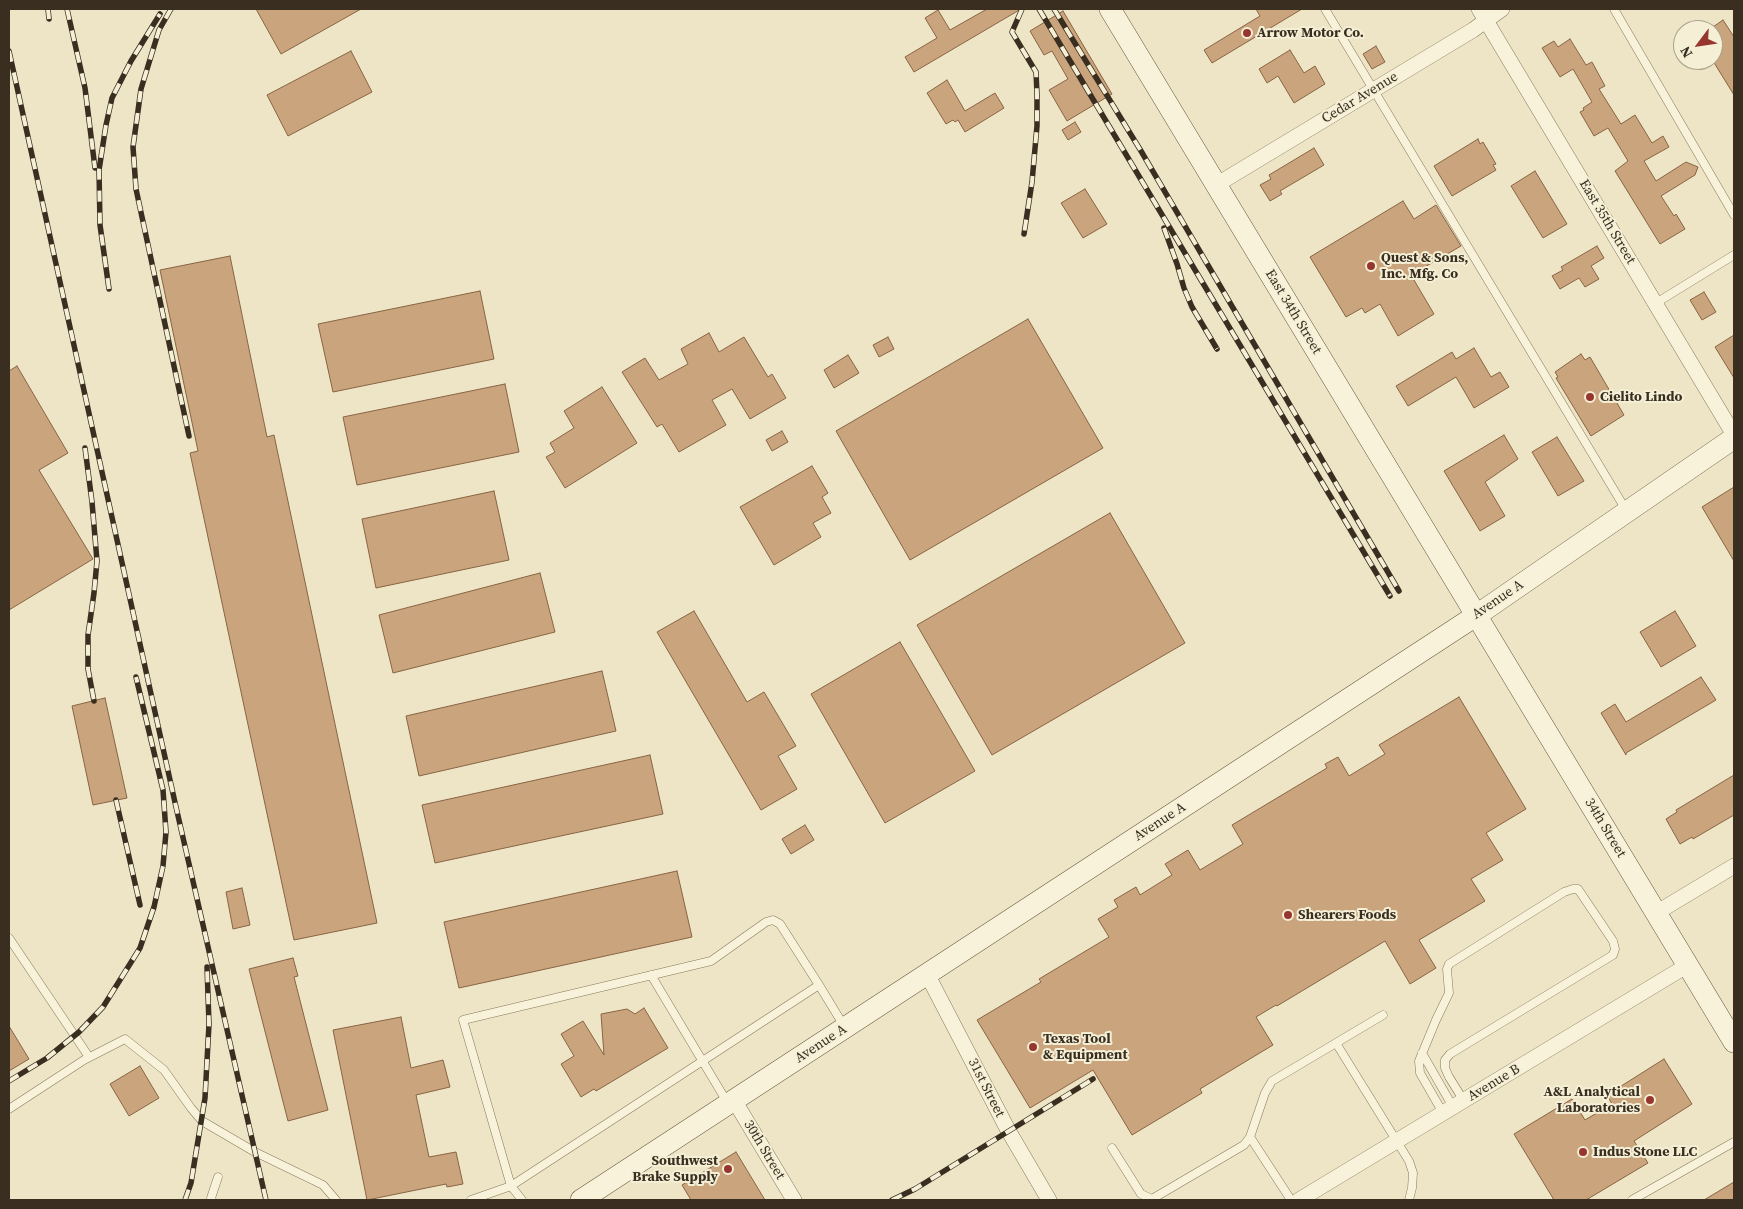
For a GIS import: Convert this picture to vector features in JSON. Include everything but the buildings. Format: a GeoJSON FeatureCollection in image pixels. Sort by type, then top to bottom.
{"type":"FeatureCollection","features":[{"type":"Feature","properties":{"kind":"main road","name":"East 34th Street"},"geometry":{"type":"LineString","coordinates":[[1110,9],[1476,615]]}},
{"type":"Feature","properties":{"kind":"main road","name":"Avenue A"},"geometry":{"type":"LineString","coordinates":[[581,1200],[1476,615],[1734,437]]}},
{"type":"Feature","properties":{"kind":"main road","name":"34th Street"},"geometry":{"type":"LineString","coordinates":[[1476,615],[1734,1042]]}},
{"type":"Feature","properties":{"kind":"street","name":"Cedar Avenue"},"geometry":{"type":"LineString","coordinates":[[1216,184],[1473,30],[1483,14],[1502,9]]}},
{"type":"Feature","properties":{"kind":"street","name":"East 35th Street"},"geometry":{"type":"LineString","coordinates":[[1483,14],[1734,437]]}},
{"type":"Feature","properties":{"kind":"street"},"geometry":{"type":"LineString","coordinates":[[1656,913],[1734,866]]}},
{"type":"Feature","properties":{"kind":"street","name":"Avenue B"},"geometry":{"type":"LineString","coordinates":[[1300,1200],[1688,966]]}},
{"type":"Feature","properties":{"kind":"street","name":"31st Street"},"geometry":{"type":"LineString","coordinates":[[927,974],[1008,1130],[1049,1200]]}},
{"type":"Feature","properties":{"kind":"street","name":"30th Street"},"geometry":{"type":"LineString","coordinates":[[731,1102],[794,1200]]}},
{"type":"Feature","properties":{"kind":"lane"},"geometry":{"type":"LineString","coordinates":[[1325,9],[1627,512]]}},
{"type":"Feature","properties":{"kind":"lane"},"geometry":{"type":"LineString","coordinates":[[1614,9],[1734,215]]}},
{"type":"Feature","properties":{"kind":"lane"},"geometry":{"type":"LineString","coordinates":[[1656,303],[1734,255]]}},
{"type":"Feature","properties":{"kind":"lane"},"geometry":{"type":"LineString","coordinates":[[1573,888],[1578,889],[1613,941],[1615,949],[1613,955],[1450,1054],[1445,1060],[1445,1068],[1454,1107],[1420,1072],[1419,1061],[1449,992],[1447,969],[1449,964],[1564,892],[1573,888]]}},
{"type":"Feature","properties":{"kind":"lane"},"geometry":{"type":"LineString","coordinates":[[522,1200],[511,1186],[463,1020],[711,961],[766,922],[773,920],[780,924],[845,1027]]}},
{"type":"Feature","properties":{"kind":"lane"},"geometry":{"type":"LineString","coordinates":[[9,938],[89,1057]]}},
{"type":"Feature","properties":{"kind":"lane"},"geometry":{"type":"LineString","coordinates":[[651,975],[702,1060],[731,1102]]}},
{"type":"Feature","properties":{"kind":"lane"},"geometry":{"type":"LineString","coordinates":[[471,1200],[511,1186],[819,985]]}},
{"type":"Feature","properties":{"kind":"lane"},"geometry":{"type":"LineString","coordinates":[[1112,1148],[1141,1194],[1152,1199],[1244,1145],[1250,1137],[1265,1093],[1272,1081],[1383,1015]]}},
{"type":"Feature","properties":{"kind":"lane"},"geometry":{"type":"LineString","coordinates":[[9,1109],[89,1057],[125,1040],[164,1070],[202,1121],[255,1152],[323,1185],[336,1200]]}},
{"type":"Feature","properties":{"kind":"lane"},"geometry":{"type":"LineString","coordinates":[[1336,1043],[1409,1161],[1413,1173],[1409,1200]]}},
{"type":"Feature","properties":{"kind":"lane"},"geometry":{"type":"LineString","coordinates":[[1422,1053],[1454,1107]]}},
{"type":"Feature","properties":{"kind":"lane"},"geometry":{"type":"LineString","coordinates":[[1250,1137],[1291,1200]]}},
{"type":"Feature","properties":{"kind":"lane"},"geometry":{"type":"LineString","coordinates":[[1632,1200],[1734,1142]]}},
{"type":"Feature","properties":{"kind":"lane"},"geometry":{"type":"LineString","coordinates":[[212,1200],[218,1177]]}},
{"type":"Feature","properties":{"kind":"railway"},"geometry":{"type":"LineString","coordinates":[[48,9],[49,19]]}},
{"type":"Feature","properties":{"kind":"railway"},"geometry":{"type":"LineString","coordinates":[[67,9],[85,88],[95,168]]}},
{"type":"Feature","properties":{"kind":"railway"},"geometry":{"type":"LineString","coordinates":[[171,9],[159,30],[141,89],[133,147],[136,189],[189,436]]}},
{"type":"Feature","properties":{"kind":"railway"},"geometry":{"type":"LineString","coordinates":[[1022,9],[1012,32],[1036,72],[1037,94],[1037,126],[1032,182],[1024,234]]}},
{"type":"Feature","properties":{"kind":"railway"},"geometry":{"type":"LineString","coordinates":[[1039,9],[1390,596]]}},
{"type":"Feature","properties":{"kind":"railway"},"geometry":{"type":"LineString","coordinates":[[1054,9],[1141,151],[1399,591]]}},
{"type":"Feature","properties":{"kind":"railway"},"geometry":{"type":"LineString","coordinates":[[109,289],[100,225],[99,170],[106,125],[112,98],[131,61],[160,14]]}},
{"type":"Feature","properties":{"kind":"railway"},"geometry":{"type":"LineString","coordinates":[[9,51],[176,807],[266,1200]]}},
{"type":"Feature","properties":{"kind":"railway"},"geometry":{"type":"LineString","coordinates":[[1164,228],[1192,307],[1217,349]]}},
{"type":"Feature","properties":{"kind":"railway"},"geometry":{"type":"LineString","coordinates":[[85,448],[97,561],[88,635],[88,669],[94,701]]}},
{"type":"Feature","properties":{"kind":"railway"},"geometry":{"type":"LineString","coordinates":[[9,1081],[47,1058],[79,1032],[103,1007],[140,948],[154,907],[163,866],[166,832],[163,790],[136,677]]}},
{"type":"Feature","properties":{"kind":"railway"},"geometry":{"type":"LineString","coordinates":[[116,800],[140,905]]}},
{"type":"Feature","properties":{"kind":"railway"},"geometry":{"type":"LineString","coordinates":[[185,1200],[191,1183],[205,1098],[209,1024],[207,967]]}},
{"type":"Feature","properties":{"kind":"railway"},"geometry":{"type":"LineString","coordinates":[[892,1200],[915,1189],[1093,1079]]}},
{"type":"Feature","properties":{"kind":"place","name":"Arrow Motor Co."},"geometry":{"type":"Point","coordinates":[1247,33]}},
{"type":"Feature","properties":{"kind":"place","name":"Quest & Sons, Inc. Mfg. Co"},"geometry":{"type":"Point","coordinates":[1371,266]}},
{"type":"Feature","properties":{"kind":"place","name":"Cielito Lindo"},"geometry":{"type":"Point","coordinates":[1590,397]}},
{"type":"Feature","properties":{"kind":"place","name":"Shearers Foods"},"geometry":{"type":"Point","coordinates":[1288,915]}},
{"type":"Feature","properties":{"kind":"place","name":"Texas Tool & Equipment"},"geometry":{"type":"Point","coordinates":[1033,1047]}},
{"type":"Feature","properties":{"kind":"place","name":"A&L Analytical Laboratories"},"geometry":{"type":"Point","coordinates":[1650,1100]}},
{"type":"Feature","properties":{"kind":"place","name":"Indus Stone LLC"},"geometry":{"type":"Point","coordinates":[1583,1152]}},
{"type":"Feature","properties":{"kind":"place","name":"Southwest Brake Supply"},"geometry":{"type":"Point","coordinates":[728,1169]}}]}
